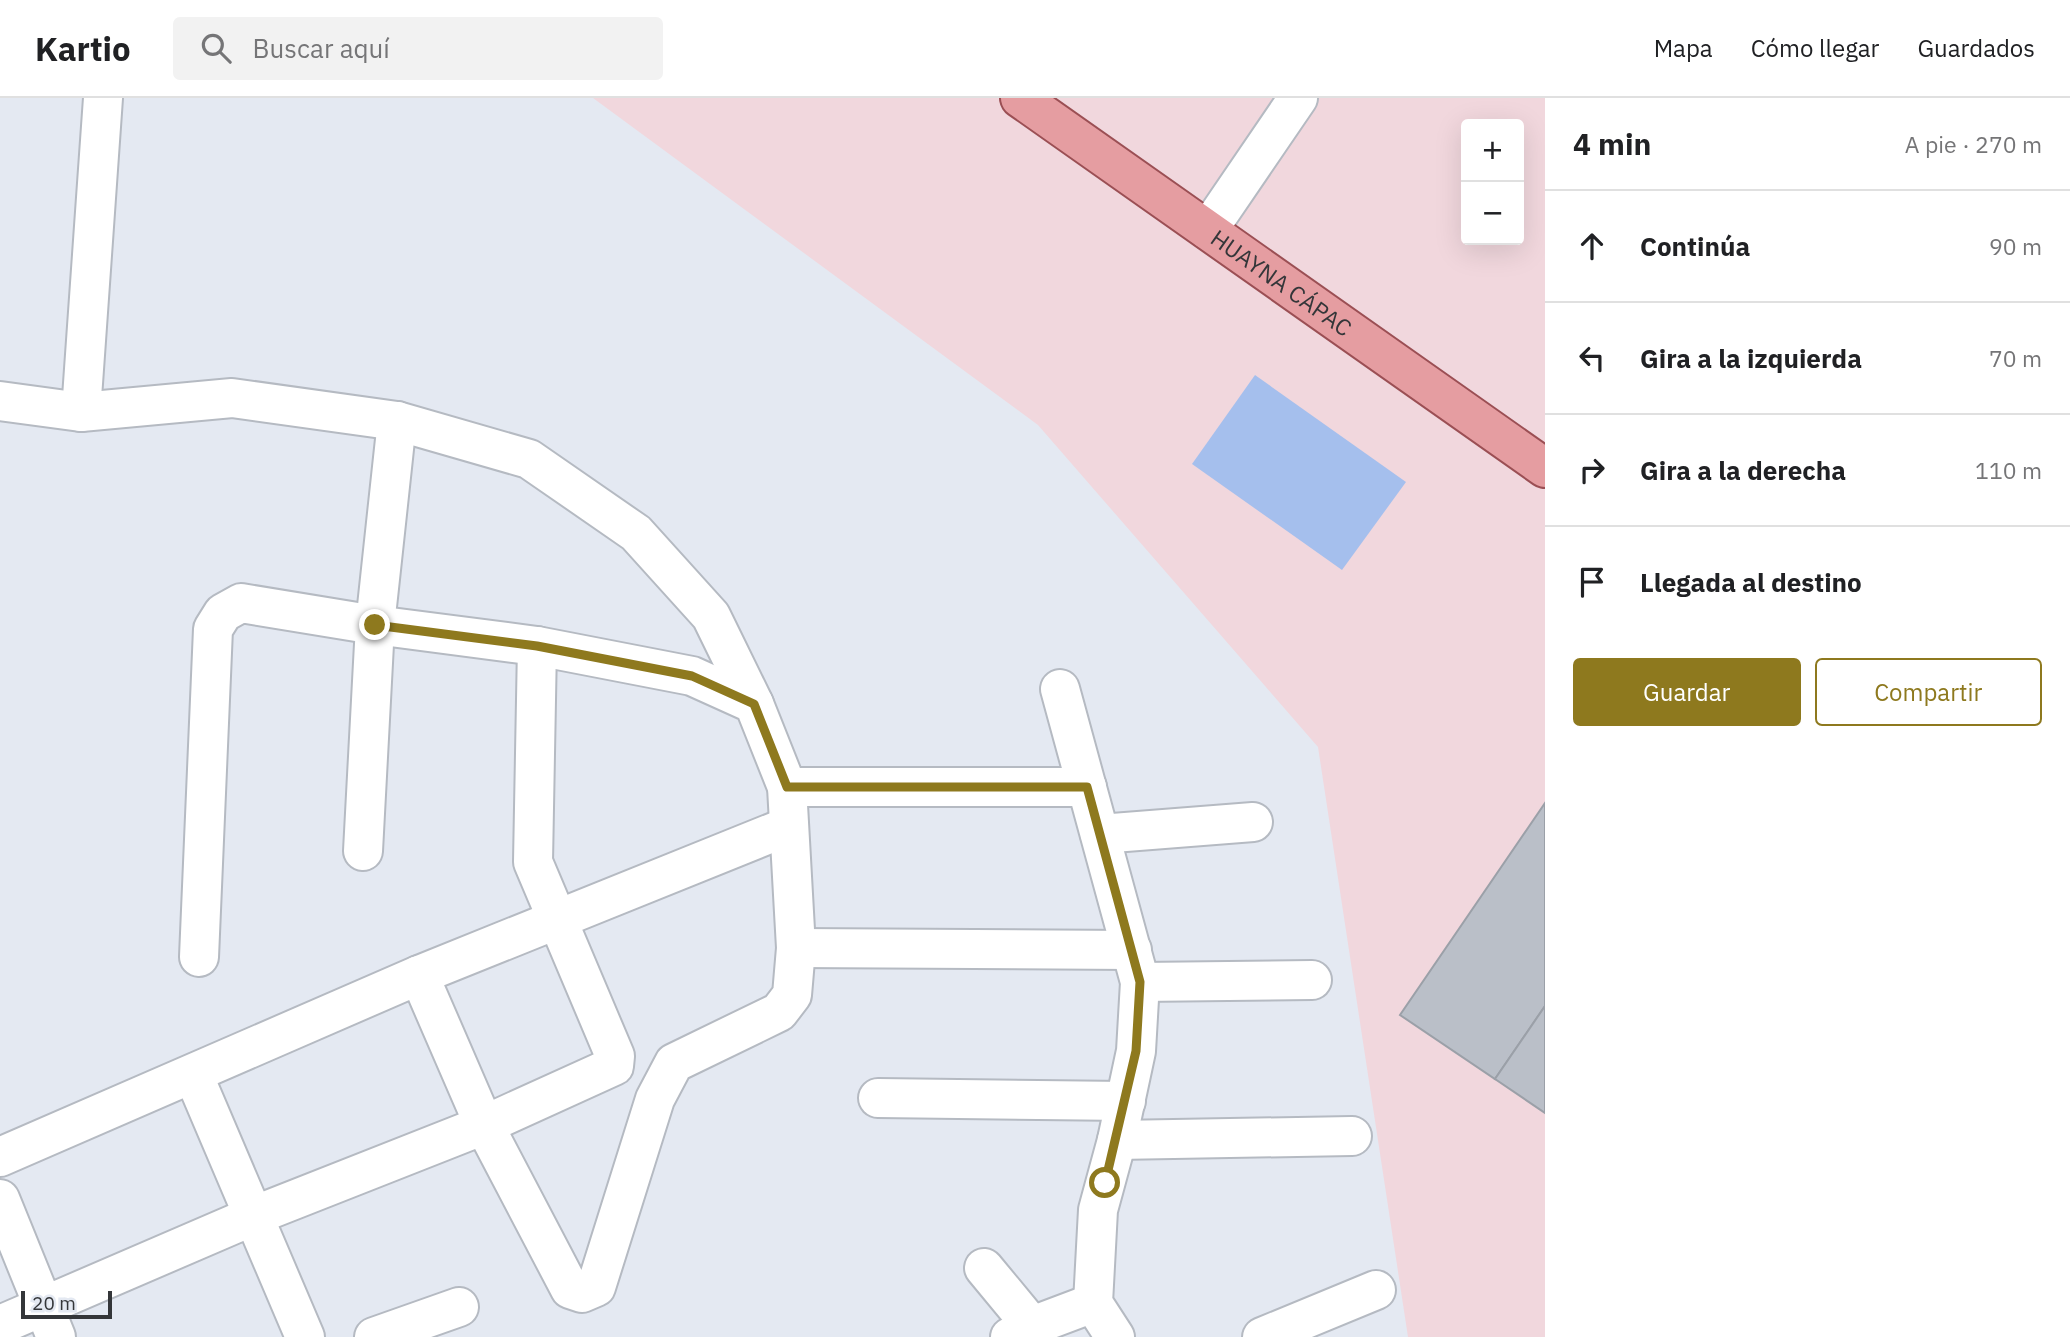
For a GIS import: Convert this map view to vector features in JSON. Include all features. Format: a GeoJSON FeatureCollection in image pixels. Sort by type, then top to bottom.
{"type":"FeatureCollection","features":[{"type":"Feature","properties":{"kind":"main road","name":"HUAYNA CÁPAC"},"geometry":{"type":"LineString","coordinates":[[1020,98],[1545,467]]}},
{"type":"Feature","properties":{"kind":"street"},"geometry":{"type":"LineString","coordinates":[[81,412],[103,98]]}},
{"type":"Feature","properties":{"kind":"street"},"geometry":{"type":"LineString","coordinates":[[1208,230],[1298,98]]}},
{"type":"Feature","properties":{"kind":"street"},"geometry":{"type":"LineString","coordinates":[[0,401],[81,412],[232,398],[397,421],[529,459],[636,533],[711,616],[754,704],[787,787],[796,948],[792,995],[779,1012],[674,1063],[655,1099],[596,1287],[582,1293],[570,1289],[484,1125],[419,975]]}},
{"type":"Feature","properties":{"kind":"street"},"geometry":{"type":"LineString","coordinates":[[363,851],[375,625],[397,421]]}},
{"type":"Feature","properties":{"kind":"street"},"geometry":{"type":"LineString","coordinates":[[198,957],[213,629],[223,613],[241,603],[375,625],[537,646],[692,676],[754,704]]}},
{"type":"Feature","properties":{"kind":"street"},"geometry":{"type":"LineString","coordinates":[[0,1325],[50,1322],[253,1216],[484,1125],[614,1066],[615,1056],[533,862],[537,646]]}},
{"type":"Feature","properties":{"kind":"street"},"geometry":{"type":"LineString","coordinates":[[1060,689],[1136,966],[1136,1051],[1117,1140],[1098,1210],[1093,1303],[1115,1337]]}},
{"type":"Feature","properties":{"kind":"street"},"geometry":{"type":"LineString","coordinates":[[787,787],[1087,787]]}},
{"type":"Feature","properties":{"kind":"street"},"geometry":{"type":"LineString","coordinates":[[1100,834],[1254,822]]}},
{"type":"Feature","properties":{"kind":"street"},"geometry":{"type":"LineString","coordinates":[[0,1157],[419,975],[789,826]]}},
{"type":"Feature","properties":{"kind":"street"},"geometry":{"type":"LineString","coordinates":[[796,948],[1136,966],[1312,980]]}},
{"type":"Feature","properties":{"kind":"street"},"geometry":{"type":"LineString","coordinates":[[193,1074],[305,1337]]}},
{"type":"Feature","properties":{"kind":"street"},"geometry":{"type":"LineString","coordinates":[[878,1098],[1126,1101]]}},
{"type":"Feature","properties":{"kind":"street"},"geometry":{"type":"LineString","coordinates":[[1117,1140],[1352,1136]]}},
{"type":"Feature","properties":{"kind":"street"},"geometry":{"type":"LineString","coordinates":[[0,1199],[50,1322]]}},
{"type":"Feature","properties":{"kind":"street"},"geometry":{"type":"LineString","coordinates":[[984,1268],[1008,1299],[1021,1331],[1093,1303]]}},
{"type":"Feature","properties":{"kind":"street"},"geometry":{"type":"LineString","coordinates":[[1262,1337],[1376,1290]]}},
{"type":"Feature","properties":{"kind":"street"},"geometry":{"type":"LineString","coordinates":[[374,1337],[459,1307]]}},
{"type":"Feature","properties":{"kind":"shaded area"},"geometry":{"type":"Polygon","coordinates":[[[593,98],[1545,98],[1545,1337],[1408,1337],[1318,747],[1038,425],[593,98]]]}},
{"type":"Feature","properties":{"kind":"shaded area"},"geometry":{"type":"Polygon","coordinates":[[[1255,375],[1406,482],[1342,570],[1192,464],[1255,375]]]}},
{"type":"Feature","properties":{"kind":"building"},"geometry":{"type":"Polygon","coordinates":[[[1545,803],[1545,1006],[1495,1079],[1400,1015],[1545,803]]]}},
{"type":"Feature","properties":{"kind":"building"},"geometry":{"type":"Polygon","coordinates":[[[1545,1006],[1545,1113],[1495,1079],[1545,1006]]]}},
{"type":"Feature","properties":{"kind":"route"},"geometry":{"type":"LineString","coordinates":[[375,625],[537,646],[692,676],[754,704],[787,787],[1087,787],[1140,982],[1136,1051],[1105,1183]]}}]}
